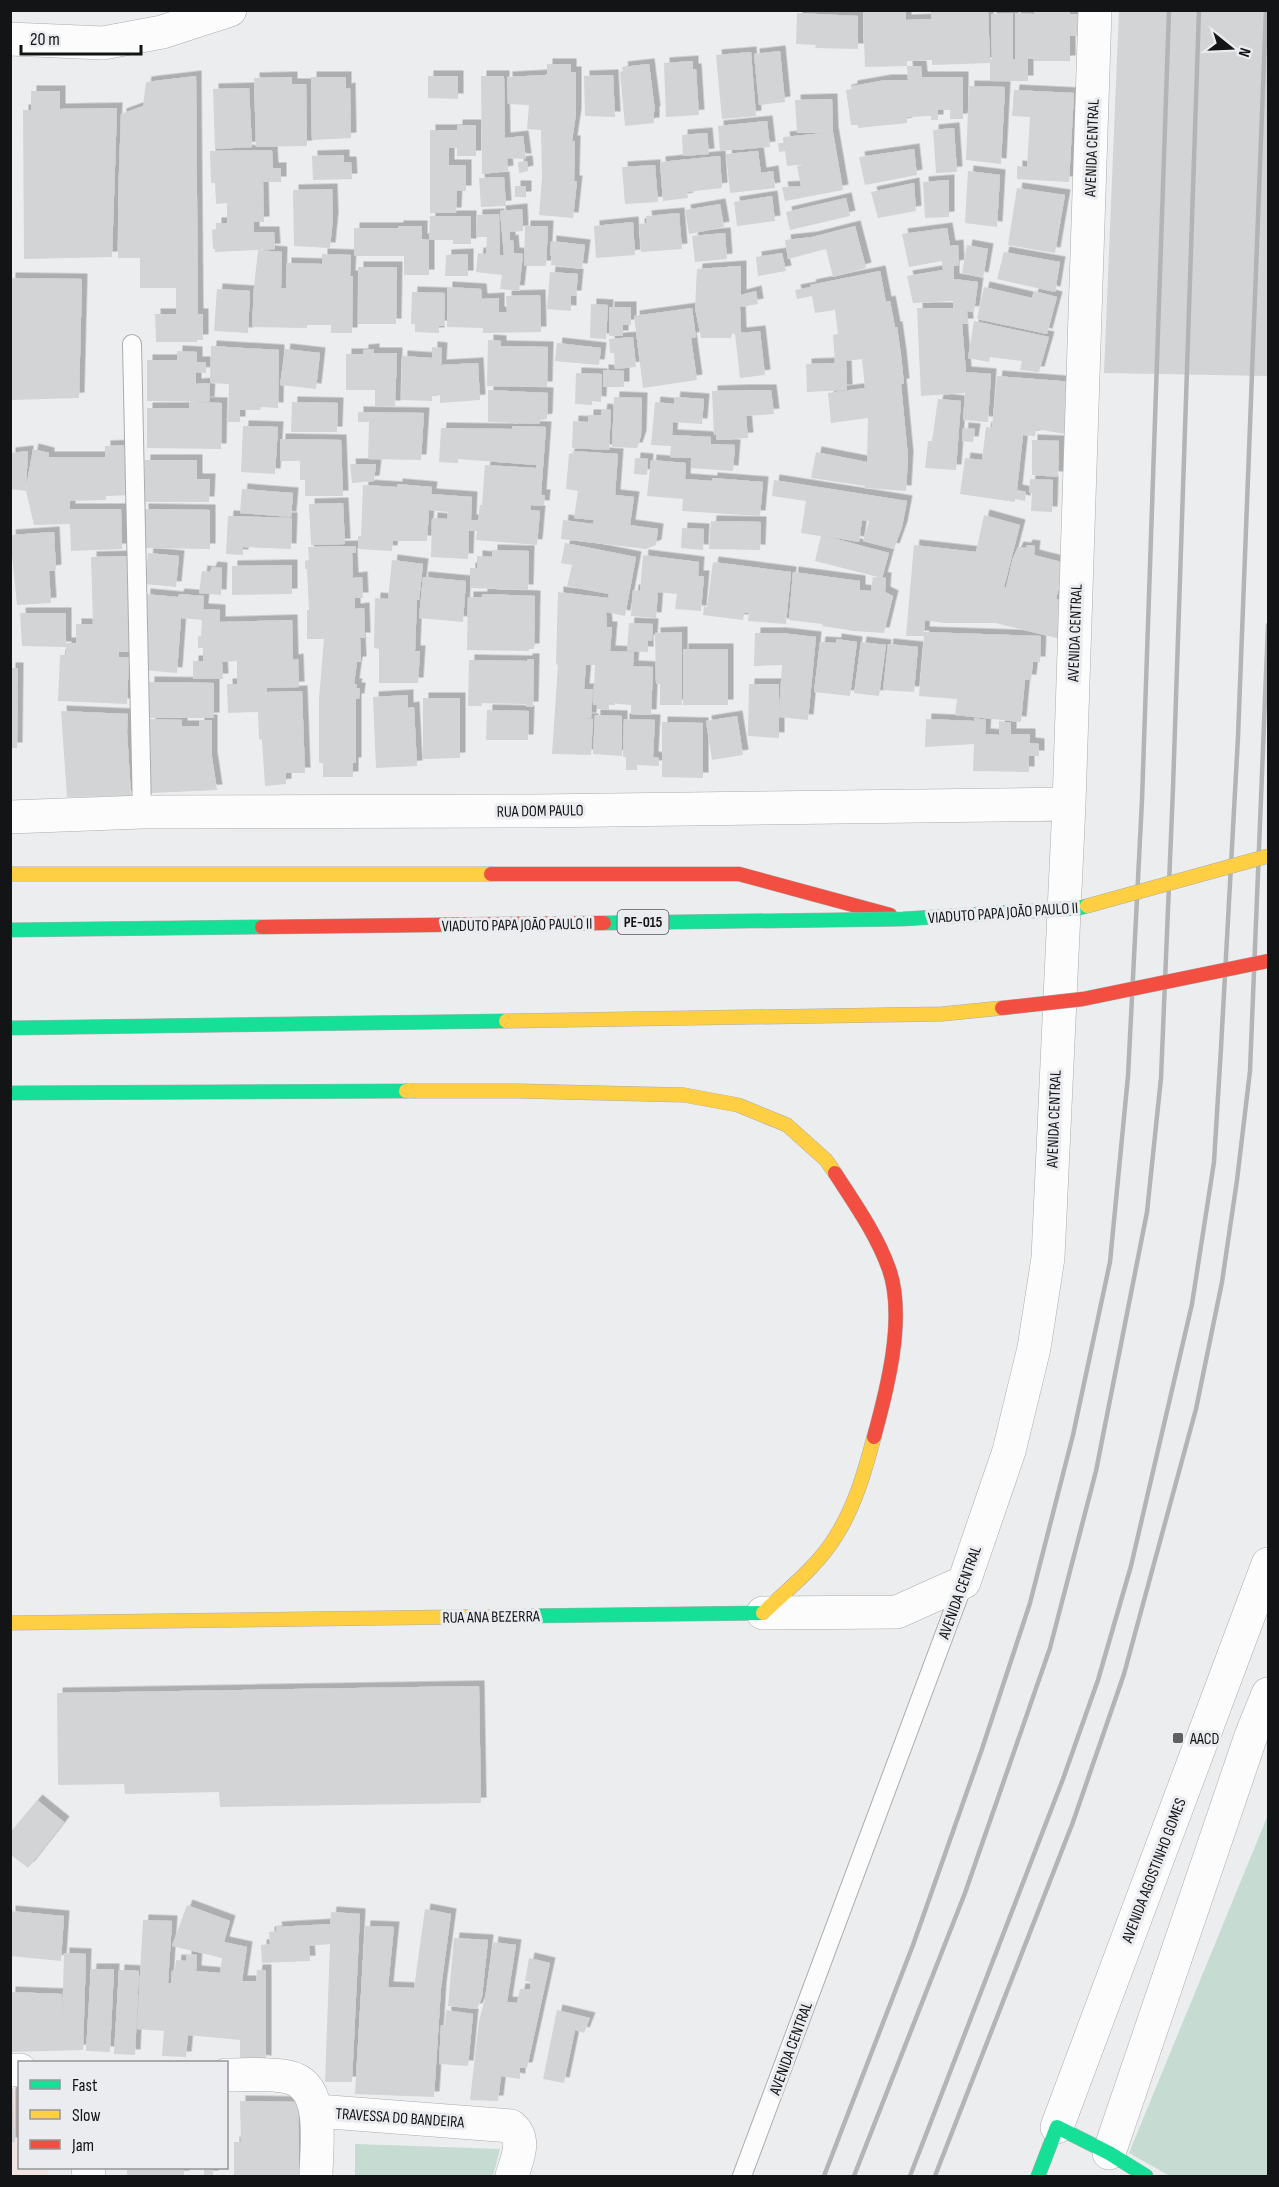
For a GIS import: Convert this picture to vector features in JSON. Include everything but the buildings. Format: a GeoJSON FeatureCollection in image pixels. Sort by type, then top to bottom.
{"type":"FeatureCollection","features":[{"type":"Feature","properties":{"kind":"main road","name":"VIADUTO PAPA JOÃO PAULO II"},"geometry":{"type":"LineString","coordinates":[[10,930],[903,919],[1079,908],[1269,856]]}},
{"type":"Feature","properties":{"kind":"main road"},"geometry":{"type":"LineString","coordinates":[[10,874],[739,874],[903,919]]}},
{"type":"Feature","properties":{"kind":"main road"},"geometry":{"type":"LineString","coordinates":[[10,1028],[942,1014],[1083,999],[1269,961]]}},
{"type":"Feature","properties":{"kind":"main road"},"geometry":{"type":"LineString","coordinates":[[10,1093],[519,1091],[684,1095],[738,1105],[787,1125],[826,1160],[875,1238],[890,1271],[895,1301],[894,1350],[882,1412],[853,1503],[836,1537],[815,1564],[763,1612]]}},
{"type":"Feature","properties":{"kind":"main road","name":"RUA ANA BEZERRA"},"geometry":{"type":"LineString","coordinates":[[10,1623],[763,1612]]}},
{"type":"Feature","properties":{"kind":"main road"},"geometry":{"type":"LineString","coordinates":[[1057,2127],[1107,2161],[1146,2176]]}},
{"type":"Feature","properties":{"kind":"main road","name":"AVENIDA AGOSTINHO GOMES"},"geometry":{"type":"LineString","coordinates":[[1038,2176],[1057,2127]]}},
{"type":"Feature","properties":{"kind":"street"},"geometry":{"type":"LineString","coordinates":[[10,39],[103,43],[162,32],[230,10]]}},
{"type":"Feature","properties":{"kind":"street","name":"AVENIDA CENTRAL"},"geometry":{"type":"LineString","coordinates":[[964,1582],[1009,1451],[1034,1348],[1048,1258],[1069,804],[1095,10]]}},
{"type":"Feature","properties":{"kind":"street","name":"RUA DOM PAULO"},"geometry":{"type":"LineString","coordinates":[[10,817],[142,812],[523,811],[1069,804]]}},
{"type":"Feature","properties":{"kind":"street","name":"AVENIDA AGOSTINHO GOMES"},"geometry":{"type":"LineString","coordinates":[[1057,2127],[1267,1572]]}},
{"type":"Feature","properties":{"kind":"street","name":"RUA ANA BEZERRA"},"geometry":{"type":"LineString","coordinates":[[763,1612],[897,1612],[964,1582]]}},
{"type":"Feature","properties":{"kind":"street"},"geometry":{"type":"LineString","coordinates":[[1107,2161],[1247,1748],[1269,1694]]}},
{"type":"Feature","properties":{"kind":"street","name":"TRAVESSA DO BANDEIRA"},"geometry":{"type":"LineString","coordinates":[[228,2075],[288,2077],[301,2082],[308,2088],[317,2111],[511,2126],[518,2131],[521,2140],[512,2176]]}},
{"type":"Feature","properties":{"kind":"street"},"geometry":{"type":"LineString","coordinates":[[316,2176],[317,2111]]}},
{"type":"Feature","properties":{"kind":"lane"},"geometry":{"type":"LineString","coordinates":[[132,344],[142,812]]}},
{"type":"Feature","properties":{"kind":"lane","name":"AVENIDA CENTRAL"},"geometry":{"type":"LineString","coordinates":[[742,2176],[964,1582]]}},
{"type":"Feature","properties":{"kind":"shaded area"},"geometry":{"type":"Polygon","coordinates":[[[11,2090],[18,2090],[18,2169],[48,2169],[48,2176],[11,2176],[11,2090]]]}},
{"type":"Feature","properties":{"kind":"green space"},"geometry":{"type":"Polygon","coordinates":[[[1268,1815],[1268,2176],[1170,2176],[1129,2153],[1268,1815]]]}},
{"type":"Feature","properties":{"kind":"green space"},"geometry":{"type":"Polygon","coordinates":[[[355,2144],[500,2149],[493,2176],[355,2176],[355,2144]]]}},
{"type":"Feature","properties":{"kind":"railway"},"geometry":{"type":"LineString","coordinates":[[824,2176],[913,1945],[982,1749],[1030,1603],[1073,1435],[1110,1262],[1128,1076],[1142,800],[1169,10]]}},
{"type":"Feature","properties":{"kind":"railway"},"geometry":{"type":"LineString","coordinates":[[854,2176],[965,1893],[1050,1648],[1096,1471],[1147,1212],[1161,1078],[1199,10]]}},
{"type":"Feature","properties":{"kind":"railway"},"geometry":{"type":"LineString","coordinates":[[910,2176],[1063,1779],[1098,1680],[1131,1566],[1192,1304],[1214,1162],[1221,1048],[1238,737],[1266,10]]}},
{"type":"Feature","properties":{"kind":"railway"},"geometry":{"type":"LineString","coordinates":[[935,2176],[1073,1822],[1124,1674],[1196,1409],[1222,1282],[1250,1071],[1268,625]]}},
{"type":"Feature","properties":{"kind":"traffic: fast"},"geometry":{"type":"LineString","coordinates":[[604,923],[903,919],[1087,906]]}},
{"type":"Feature","properties":{"kind":"traffic: fast"},"geometry":{"type":"LineString","coordinates":[[10,930],[262,927]]}},
{"type":"Feature","properties":{"kind":"traffic: fast"},"geometry":{"type":"LineString","coordinates":[[10,1028],[506,1021]]}},
{"type":"Feature","properties":{"kind":"traffic: fast"},"geometry":{"type":"LineString","coordinates":[[10,1093],[406,1091]]}},
{"type":"Feature","properties":{"kind":"traffic: fast"},"geometry":{"type":"LineString","coordinates":[[521,1616],[763,1613]]}},
{"type":"Feature","properties":{"kind":"traffic: fast"},"geometry":{"type":"LineString","coordinates":[[1038,2176],[1057,2127],[1109,2153],[1146,2176]]}},
{"type":"Feature","properties":{"kind":"traffic: slow"},"geometry":{"type":"LineString","coordinates":[[1087,906],[1268,856]]}},
{"type":"Feature","properties":{"kind":"traffic: slow"},"geometry":{"type":"LineString","coordinates":[[10,874],[491,874]]}},
{"type":"Feature","properties":{"kind":"traffic: slow"},"geometry":{"type":"LineString","coordinates":[[506,1021],[942,1014],[1002,1008]]}},
{"type":"Feature","properties":{"kind":"traffic: slow"},"geometry":{"type":"LineString","coordinates":[[406,1091],[684,1095],[738,1105],[787,1125],[826,1160],[835,1173]]}},
{"type":"Feature","properties":{"kind":"traffic: slow"},"geometry":{"type":"LineString","coordinates":[[763,1613],[812,1567],[829,1547],[843,1525],[863,1475],[874,1437]]}},
{"type":"Feature","properties":{"kind":"traffic: slow"},"geometry":{"type":"LineString","coordinates":[[10,1623],[521,1616]]}},
{"type":"Feature","properties":{"kind":"traffic: jam"},"geometry":{"type":"LineString","coordinates":[[491,874],[739,874],[890,915]]}},
{"type":"Feature","properties":{"kind":"traffic: jam"},"geometry":{"type":"LineString","coordinates":[[262,927],[604,923]]}},
{"type":"Feature","properties":{"kind":"traffic: jam"},"geometry":{"type":"LineString","coordinates":[[1002,1008],[1083,999],[1268,961]]}},
{"type":"Feature","properties":{"kind":"traffic: jam"},"geometry":{"type":"LineString","coordinates":[[835,1173],[878,1244],[894,1288],[896,1309],[893,1353],[874,1437]]}},
{"type":"Feature","properties":{"kind":"place","name":"AACD"},"geometry":{"type":"Point","coordinates":[1178,1738]}}]}
